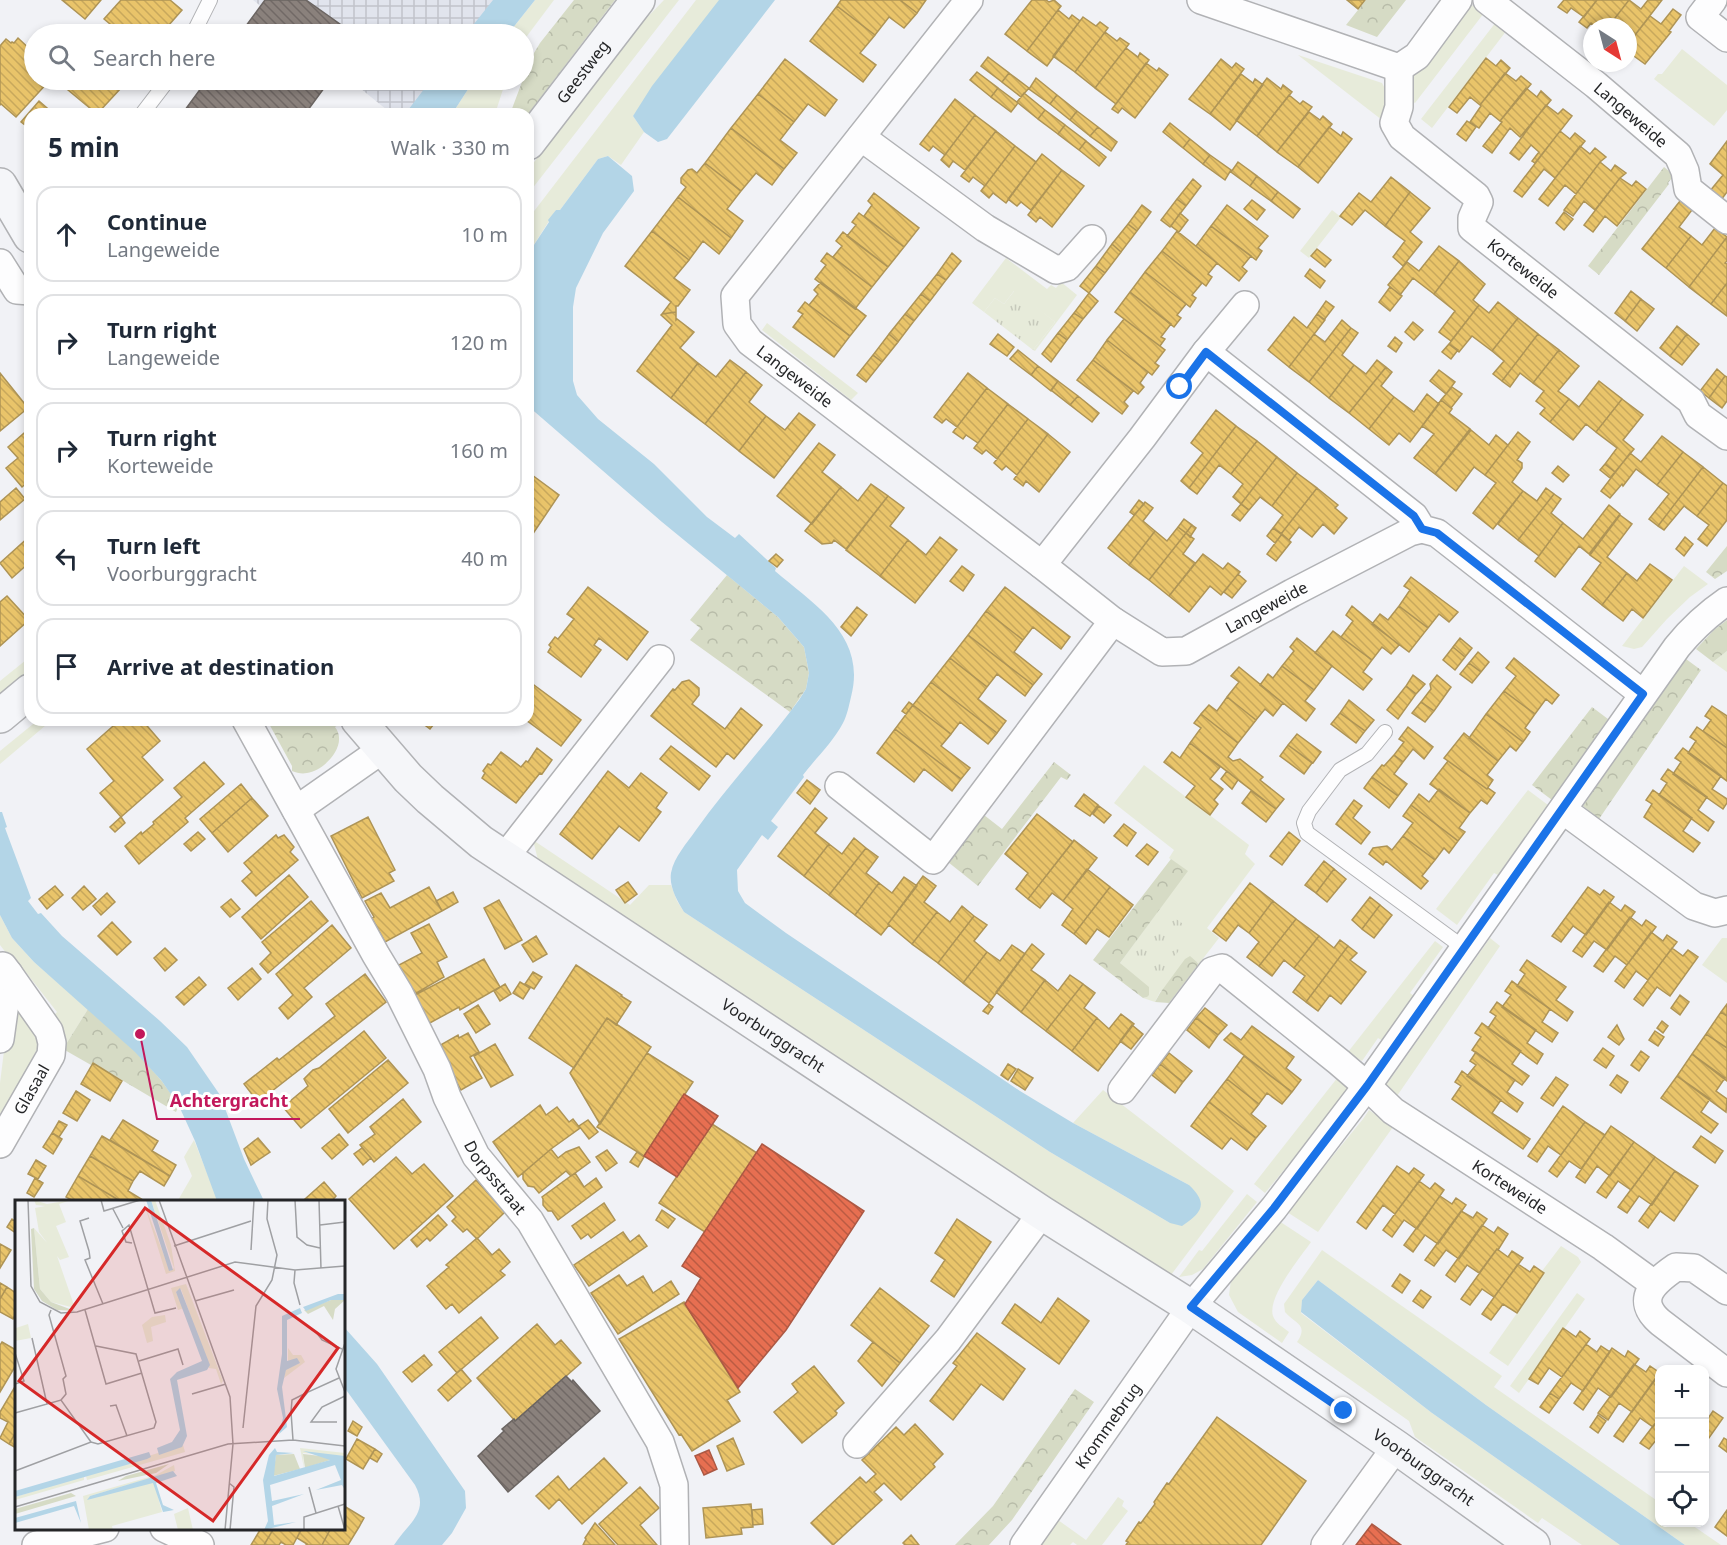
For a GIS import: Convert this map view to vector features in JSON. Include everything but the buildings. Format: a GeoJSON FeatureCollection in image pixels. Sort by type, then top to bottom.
{"type":"FeatureCollection","features":[{"type":"Feature","properties":{"kind":"street","name":"Geestweg"},"geometry":{"type":"LineString","coordinates":[[534,135],[639,0]]}},
{"type":"Feature","properties":{"kind":"street","name":"Langeweide"},"geometry":{"type":"LineString","coordinates":[[969,0],[735,296],[737,324],[750,342],[1113,621],[1162,652],[1186,651],[1292,592],[1410,532],[1422,529]]}},
{"type":"Feature","properties":{"kind":"street"},"geometry":{"type":"LineString","coordinates":[[1201,0],[1399,68],[1417,56],[1458,0]]}},
{"type":"Feature","properties":{"kind":"street","name":"Langeweide"},"geometry":{"type":"LineString","coordinates":[[1487,0],[1596,85],[1678,155],[1685,171],[1688,189],[1727,220]]}},
{"type":"Feature","properties":{"kind":"street"},"geometry":{"type":"LineString","coordinates":[[1713,0],[1700,17],[1727,38]]}},
{"type":"Feature","properties":{"kind":"street","name":"Korteweide"},"geometry":{"type":"LineString","coordinates":[[1399,68],[1399,107],[1394,123],[1402,137],[1476,195],[1479,202],[1472,218],[1472,228],[1691,400],[1698,414],[1727,436]]}},
{"type":"Feature","properties":{"kind":"street"},"geometry":{"type":"LineString","coordinates":[[861,137],[986,228],[1056,270],[1067,267],[1092,239]]}},
{"type":"Feature","properties":{"kind":"street"},"geometry":{"type":"LineString","coordinates":[[0,185],[24,226]]}},
{"type":"Feature","properties":{"kind":"street"},"geometry":{"type":"LineString","coordinates":[[0,263],[17,290],[24,291]]}},
{"type":"Feature","properties":{"kind":"street"},"geometry":{"type":"LineString","coordinates":[[1042,565],[1206,352],[1245,305]]}},
{"type":"Feature","properties":{"kind":"street"},"geometry":{"type":"LineString","coordinates":[[1206,352],[1414,516],[1422,529],[1437,533],[1643,694]]}},
{"type":"Feature","properties":{"kind":"street"},"geometry":{"type":"LineString","coordinates":[[1191,1307],[1274,1208],[1367,1086],[1686,636],[1727,601]]}},
{"type":"Feature","properties":{"kind":"street"},"geometry":{"type":"LineString","coordinates":[[839,786],[933,860],[1113,621]]}},
{"type":"Feature","properties":{"kind":"street"},"geometry":{"type":"LineString","coordinates":[[505,857],[660,659]]}},
{"type":"Feature","properties":{"kind":"street"},"geometry":{"type":"LineString","coordinates":[[0,716],[24,696]]}},
{"type":"Feature","properties":{"kind":"street","name":"Dorpsstraat"},"geometry":{"type":"LineString","coordinates":[[249,726],[376,956],[399,993],[437,1069],[447,1097],[476,1156],[530,1221],[660,1442],[674,1485],[675,1545]]}},
{"type":"Feature","properties":{"kind":"street","name":"Voorburggracht"},"geometry":{"type":"LineString","coordinates":[[363,726],[430,799],[481,842],[1042,1213],[1191,1307],[1396,1447],[1533,1545]]}},
{"type":"Feature","properties":{"kind":"street"},"geometry":{"type":"LineString","coordinates":[[296,810],[383,749]]}},
{"type":"Feature","properties":{"kind":"street"},"geometry":{"type":"LineString","coordinates":[[1563,810],[1694,906],[1715,913],[1727,910]]}},
{"type":"Feature","properties":{"kind":"street","name":"Glasaal"},"geometry":{"type":"LineString","coordinates":[[0,1040],[4,968]]}},
{"type":"Feature","properties":{"kind":"street","name":"Glasaal"},"geometry":{"type":"LineString","coordinates":[[0,1144],[51,1056],[52,1043],[45,1024],[4,968]]}},
{"type":"Feature","properties":{"kind":"street"},"geometry":{"type":"LineString","coordinates":[[1122,1090],[1212,971],[1221,968],[1367,1086]]}},
{"type":"Feature","properties":{"kind":"street","name":"Korteweide"},"geometry":{"type":"LineString","coordinates":[[1367,1086],[1393,1111],[1603,1246],[1654,1284]]}},
{"type":"Feature","properties":{"kind":"street"},"geometry":{"type":"LineString","coordinates":[[858,1444],[948,1340],[1042,1213]]}},
{"type":"Feature","properties":{"kind":"street"},"geometry":{"type":"LineString","coordinates":[[1727,1291],[1694,1268],[1677,1267],[1654,1284],[1646,1302],[1650,1313],[1659,1322],[1727,1372]]}},
{"type":"Feature","properties":{"kind":"street","name":"Krommebrug"},"geometry":{"type":"LineString","coordinates":[[1024,1545],[1191,1307]]}},
{"type":"Feature","properties":{"kind":"street"},"geometry":{"type":"LineString","coordinates":[[1325,1545],[1396,1447]]}},
{"type":"Feature","properties":{"kind":"street"},"geometry":{"type":"LineString","coordinates":[[36,1545],[97,1530]]}},
{"type":"Feature","properties":{"kind":"street"},"geometry":{"type":"LineString","coordinates":[[168,1530],[200,1545]]}},
{"type":"Feature","properties":{"kind":"lane"},"geometry":{"type":"LineString","coordinates":[[198,24],[210,0]]}},
{"type":"Feature","properties":{"kind":"lane"},"geometry":{"type":"LineString","coordinates":[[147,108],[160,90]]}},
{"type":"Feature","properties":{"kind":"lane"},"geometry":{"type":"LineString","coordinates":[[1385,732],[1367,754],[1340,770],[1309,811],[1304,824],[1307,833],[1464,948]]}},
{"type":"Feature","properties":{"kind":"shaded area"},"geometry":{"type":"Polygon","coordinates":[[[253,0],[510,0],[491,24],[283,24],[253,0]]]}},
{"type":"Feature","properties":{"kind":"shaded area"},"geometry":{"type":"Polygon","coordinates":[[[362,90],[440,90],[427,108],[385,108],[362,90]]]}},
{"type":"Feature","properties":{"kind":"green space"},"geometry":{"type":"Polygon","coordinates":[[[535,0],[554,0],[534,27],[534,24],[516,24],[535,0]]]}},
{"type":"Feature","properties":{"kind":"green space"},"geometry":{"type":"Polygon","coordinates":[[[574,0],[615,0],[533,108],[512,108],[519,90],[534,90],[534,53],[574,0]]]}},
{"type":"Feature","properties":{"kind":"green space"},"geometry":{"type":"Polygon","coordinates":[[[664,0],[679,0],[534,186],[534,162],[637,28],[664,0]]]}},
{"type":"Feature","properties":{"kind":"green space"},"geometry":{"type":"Polygon","coordinates":[[[696,0],[722,0],[633,116],[644,132],[621,165],[608,156],[598,159],[560,210],[556,210],[534,245],[534,211],[696,0]]]}},
{"type":"Feature","properties":{"kind":"green space"},"geometry":{"type":"Polygon","coordinates":[[[1366,0],[1406,0],[1377,37],[1346,25],[1366,0]]]}},
{"type":"Feature","properties":{"kind":"green space"},"geometry":{"type":"Polygon","coordinates":[[[1472,5],[1484,13],[1415,103],[1406,97],[1410,78],[1428,63],[1472,5]]]}},
{"type":"Feature","properties":{"kind":"green space"},"geometry":{"type":"Polygon","coordinates":[[[1496,22],[1507,30],[1432,128],[1421,119],[1496,22]]]}},
{"type":"Feature","properties":{"kind":"green space"},"geometry":{"type":"Polygon","coordinates":[[[1682,49],[1727,85],[1727,110],[1714,126],[1654,79],[1658,74],[1662,74],[1682,49]]]}},
{"type":"Feature","properties":{"kind":"green space"},"geometry":{"type":"Polygon","coordinates":[[[1298,55],[1382,83],[1389,96],[1382,120],[1298,55]]]}},
{"type":"Feature","properties":{"kind":"green space"},"geometry":{"type":"Polygon","coordinates":[[[468,90],[503,90],[497,108],[456,108],[468,90]]]}},
{"type":"Feature","properties":{"kind":"green space"},"geometry":{"type":"Polygon","coordinates":[[[1664,167],[1674,175],[1669,184],[1599,275],[1588,266],[1664,167]]]}},
{"type":"Feature","properties":{"kind":"green space"},"geometry":{"type":"Polygon","coordinates":[[[1332,210],[1341,217],[1309,258],[1300,251],[1332,210]]]}},
{"type":"Feature","properties":{"kind":"green space"},"geometry":{"type":"Polygon","coordinates":[[[1006,258],[1047,289],[1051,285],[1056,288],[1061,282],[1077,295],[1035,351],[1033,350],[1055,322],[1014,291],[1004,304],[995,298],[984,312],[972,303],[1006,258]]]}},
{"type":"Feature","properties":{"kind":"green space"},"geometry":{"type":"Polygon","coordinates":[[[1015,290],[1055,322],[1033,350],[984,312],[995,298],[1004,304],[1015,290]]]}},
{"type":"Feature","properties":{"kind":"green space"},"geometry":{"type":"Polygon","coordinates":[[[767,323],[858,393],[851,400],[762,330],[767,323]]]}},
{"type":"Feature","properties":{"kind":"green space"},"geometry":{"type":"Polygon","coordinates":[[[1727,546],[1727,571],[1715,579],[1706,572],[1727,546]]]}},
{"type":"Feature","properties":{"kind":"green space"},"geometry":{"type":"Polygon","coordinates":[[[1684,566],[1708,584],[1690,597],[1642,647],[1634,649],[1622,646],[1684,566]]]}},
{"type":"Feature","properties":{"kind":"green space"},"geometry":{"type":"Polygon","coordinates":[[[727,575],[778,617],[804,647],[809,673],[806,689],[790,712],[690,640],[700,628],[690,620],[727,575]]]}},
{"type":"Feature","properties":{"kind":"green space"},"geometry":{"type":"Polygon","coordinates":[[[1727,620],[1727,651],[1713,662],[1696,649],[1727,620]]]}},
{"type":"Feature","properties":{"kind":"green space"},"geometry":{"type":"Polygon","coordinates":[[[1727,651],[1727,672],[1713,662],[1727,651]]]}},
{"type":"Feature","properties":{"kind":"green space"},"geometry":{"type":"Polygon","coordinates":[[[1686,659],[1701,670],[1599,819],[1583,806],[1686,659]]]}},
{"type":"Feature","properties":{"kind":"green space"},"geometry":{"type":"Polygon","coordinates":[[[24,662],[24,674],[0,694],[0,681],[24,662]]]}},
{"type":"Feature","properties":{"kind":"green space"},"geometry":{"type":"Polygon","coordinates":[[[1592,707],[1608,719],[1552,800],[1532,785],[1592,707]]]}},
{"type":"Feature","properties":{"kind":"green space"},"geometry":{"type":"Polygon","coordinates":[[[31,726],[45,726],[0,764],[0,751],[31,726]]]}},
{"type":"Feature","properties":{"kind":"green space"},"geometry":{"type":"Polygon","coordinates":[[[270,726],[336,726],[339,734],[337,749],[321,768],[298,773],[292,771],[292,766],[270,726]]]}},
{"type":"Feature","properties":{"kind":"green space"},"geometry":{"type":"Polygon","coordinates":[[[1054,762],[1071,775],[1067,780],[1061,777],[978,886],[948,862],[984,815],[1002,829],[1054,762]]]}},
{"type":"Feature","properties":{"kind":"green space"},"geometry":{"type":"Polygon","coordinates":[[[1144,765],[1249,845],[1245,854],[1255,864],[1207,928],[1219,938],[1198,965],[1198,962],[1160,992],[1155,1002],[1143,998],[1147,997],[1120,963],[1187,871],[1169,858],[1174,850],[1114,803],[1144,765]]]}},
{"type":"Feature","properties":{"kind":"green space"},"geometry":{"type":"Polygon","coordinates":[[[1528,790],[1548,805],[1498,875],[1494,873],[1457,925],[1436,909],[1528,790]]]}},
{"type":"Feature","properties":{"kind":"green space"},"geometry":{"type":"Polygon","coordinates":[[[533,840],[630,905],[649,885],[671,885],[684,912],[1050,1152],[1170,1223],[1189,1185],[1073,1123],[1103,1090],[1234,1191],[1171,1275],[1162,1271],[539,864],[533,840]]]}},
{"type":"Feature","properties":{"kind":"green space"},"geometry":{"type":"Polygon","coordinates":[[[1171,859],[1188,871],[1120,963],[1149,987],[1149,995],[1143,998],[1093,960],[1171,859]]]}},
{"type":"Feature","properties":{"kind":"green space"},"geometry":{"type":"Polygon","coordinates":[[[1165,911],[1193,931],[1157,981],[1129,961],[1165,911]]]}},
{"type":"Feature","properties":{"kind":"green space"},"geometry":{"type":"Polygon","coordinates":[[[0,915],[12,938],[34,962],[88,1009],[63,1049],[54,1015],[57,1012],[13,956],[10,958],[0,945],[0,915]]]}},
{"type":"Feature","properties":{"kind":"green space"},"geometry":{"type":"Polygon","coordinates":[[[1490,938],[1500,946],[1397,1096],[1384,1088],[1490,938]]]}},
{"type":"Feature","properties":{"kind":"green space"},"geometry":{"type":"Polygon","coordinates":[[[1722,938],[1727,938],[1727,983],[1702,965],[1722,938]]]}},
{"type":"Feature","properties":{"kind":"green space"},"geometry":{"type":"Polygon","coordinates":[[[1435,941],[1443,947],[1410,993],[1414,996],[1383,1041],[1378,1038],[1362,1061],[1348,1052],[1435,941]]]}},
{"type":"Feature","properties":{"kind":"green space"},"geometry":{"type":"Polygon","coordinates":[[[1190,956],[1198,965],[1169,1003],[1155,1002],[1185,959],[1190,956]]]}},
{"type":"Feature","properties":{"kind":"green space"},"geometry":{"type":"Polygon","coordinates":[[[15,1006],[36,1031],[39,1045],[6,1111],[0,1113],[0,1083],[9,1011],[15,1006]]]}},
{"type":"Feature","properties":{"kind":"green space"},"geometry":{"type":"Polygon","coordinates":[[[88,1009],[136,1052],[161,1080],[179,1105],[176,1112],[93,1063],[91,1065],[63,1049],[88,1009]]]}},
{"type":"Feature","properties":{"kind":"green space"},"geometry":{"type":"Polygon","coordinates":[[[1338,1077],[1349,1086],[1316,1131],[1265,1193],[1254,1184],[1338,1077]]]}},
{"type":"Feature","properties":{"kind":"green space"},"geometry":{"type":"Polygon","coordinates":[[[1369,1110],[1393,1127],[1318,1232],[1287,1212],[1369,1110]]]}},
{"type":"Feature","properties":{"kind":"green space"},"geometry":{"type":"Polygon","coordinates":[[[194,1140],[217,1200],[178,1200],[192,1176],[184,1157],[194,1140]]]}},
{"type":"Feature","properties":{"kind":"green space"},"geometry":{"type":"Polygon","coordinates":[[[1247,1194],[1257,1202],[1203,1269],[1192,1275],[1179,1277],[1199,1250],[1202,1251],[1247,1194]]]}},
{"type":"Feature","properties":{"kind":"green space"},"geometry":{"type":"Polygon","coordinates":[[[1279,1221],[1311,1242],[1279,1288],[1272,1308],[1273,1316],[1289,1332],[1282,1343],[1238,1312],[1229,1295],[1231,1280],[1279,1221]]]}},
{"type":"Feature","properties":{"kind":"green space"},"geometry":{"type":"Polygon","coordinates":[[[1561,1246],[1578,1257],[1581,1262],[1508,1366],[1489,1353],[1545,1273],[1542,1271],[1561,1246]]]}},
{"type":"Feature","properties":{"kind":"green space"},"geometry":{"type":"Polygon","coordinates":[[[1322,1250],[1502,1376],[1494,1387],[1655,1499],[1655,1524],[1486,1405],[1318,1280],[1302,1300],[1301,1313],[1432,1413],[1620,1545],[1582,1545],[1542,1518],[1538,1523],[1415,1437],[1409,1421],[1297,1342],[1301,1328],[1285,1312],[1284,1304],[1322,1250]]]}},
{"type":"Feature","properties":{"kind":"green space"},"geometry":{"type":"Polygon","coordinates":[[[1577,1293],[1585,1299],[1519,1393],[1510,1386],[1577,1293]]]}},
{"type":"Feature","properties":{"kind":"green space"},"geometry":{"type":"Polygon","coordinates":[[[1075,1389],[1094,1402],[1012,1520],[989,1545],[955,1545],[993,1506],[1075,1389]]]}},
{"type":"Feature","properties":{"kind":"green space"},"geometry":{"type":"Polygon","coordinates":[[[1118,1497],[1124,1501],[1122,1506],[1128,1511],[1102,1545],[1077,1545],[1073,1542],[1070,1545],[1040,1545],[1058,1520],[1086,1540],[1118,1497]]]}},
{"type":"Feature","properties":{"kind":"green space"},"geometry":{"type":"Polygon","coordinates":[[[1659,1527],[1695,1527],[1721,1545],[1685,1545],[1659,1527]]]}},
{"type":"Feature","properties":{"kind":"water"},"geometry":{"type":"Polygon","coordinates":[[[493,0],[535,0],[516,24],[474,24],[493,0]]]}},
{"type":"Feature","properties":{"kind":"water"},"geometry":{"type":"Polygon","coordinates":[[[719,0],[775,0],[667,139],[658,142],[644,132],[633,116],[652,86],[719,0]]]}},
{"type":"Feature","properties":{"kind":"water"},"geometry":{"type":"Polygon","coordinates":[[[423,90],[468,90],[456,108],[410,108],[423,90]]]}},
{"type":"Feature","properties":{"kind":"water"},"geometry":{"type":"Polygon","coordinates":[[[608,156],[632,176],[634,191],[603,233],[576,288],[573,307],[573,381],[577,395],[598,419],[654,464],[707,517],[735,538],[739,534],[776,568],[775,571],[821,610],[845,640],[852,656],[854,676],[844,720],[834,737],[803,775],[804,777],[771,821],[778,827],[768,840],[762,835],[737,870],[738,891],[745,903],[786,933],[1020,1091],[1073,1123],[1189,1185],[1201,1202],[1195,1216],[1182,1226],[1170,1223],[1050,1152],[684,912],[679,903],[672,888],[671,878],[678,856],[708,813],[799,700],[806,689],[809,673],[804,647],[778,617],[662,522],[534,411],[534,245],[549,222],[548,220],[556,210],[560,210],[598,159],[608,156]]]}},
{"type":"Feature","properties":{"kind":"water"},"geometry":{"type":"Polygon","coordinates":[[[0,812],[2,812],[7,827],[5,828],[31,898],[28,901],[38,914],[41,913],[62,936],[187,1047],[220,1095],[244,1159],[264,1200],[217,1200],[195,1141],[179,1106],[161,1080],[135,1052],[34,962],[12,938],[0,915],[0,812]]]}},
{"type":"Feature","properties":{"kind":"water"},"geometry":{"type":"Polygon","coordinates":[[[1318,1280],[1486,1405],[1655,1524],[1655,1527],[1659,1527],[1685,1545],[1620,1545],[1432,1413],[1301,1312],[1302,1300],[1318,1280]]]}},
{"type":"Feature","properties":{"kind":"water"},"geometry":{"type":"Polygon","coordinates":[[[345,1328],[377,1364],[465,1491],[466,1508],[452,1533],[442,1545],[394,1545],[419,1510],[419,1495],[415,1485],[345,1388],[345,1328]]]}},
{"type":"Feature","properties":{"kind":"place","name":"Achtergracht"},"geometry":{"type":"Point","coordinates":[140,1034]}},
{"type":"Feature","properties":{"kind":"route"},"geometry":{"type":"LineString","coordinates":[[1180,387],[1206,352],[1414,516],[1422,529],[1437,533],[1643,694],[1367,1086],[1274,1208],[1191,1307],[1344,1411]]}}]}
